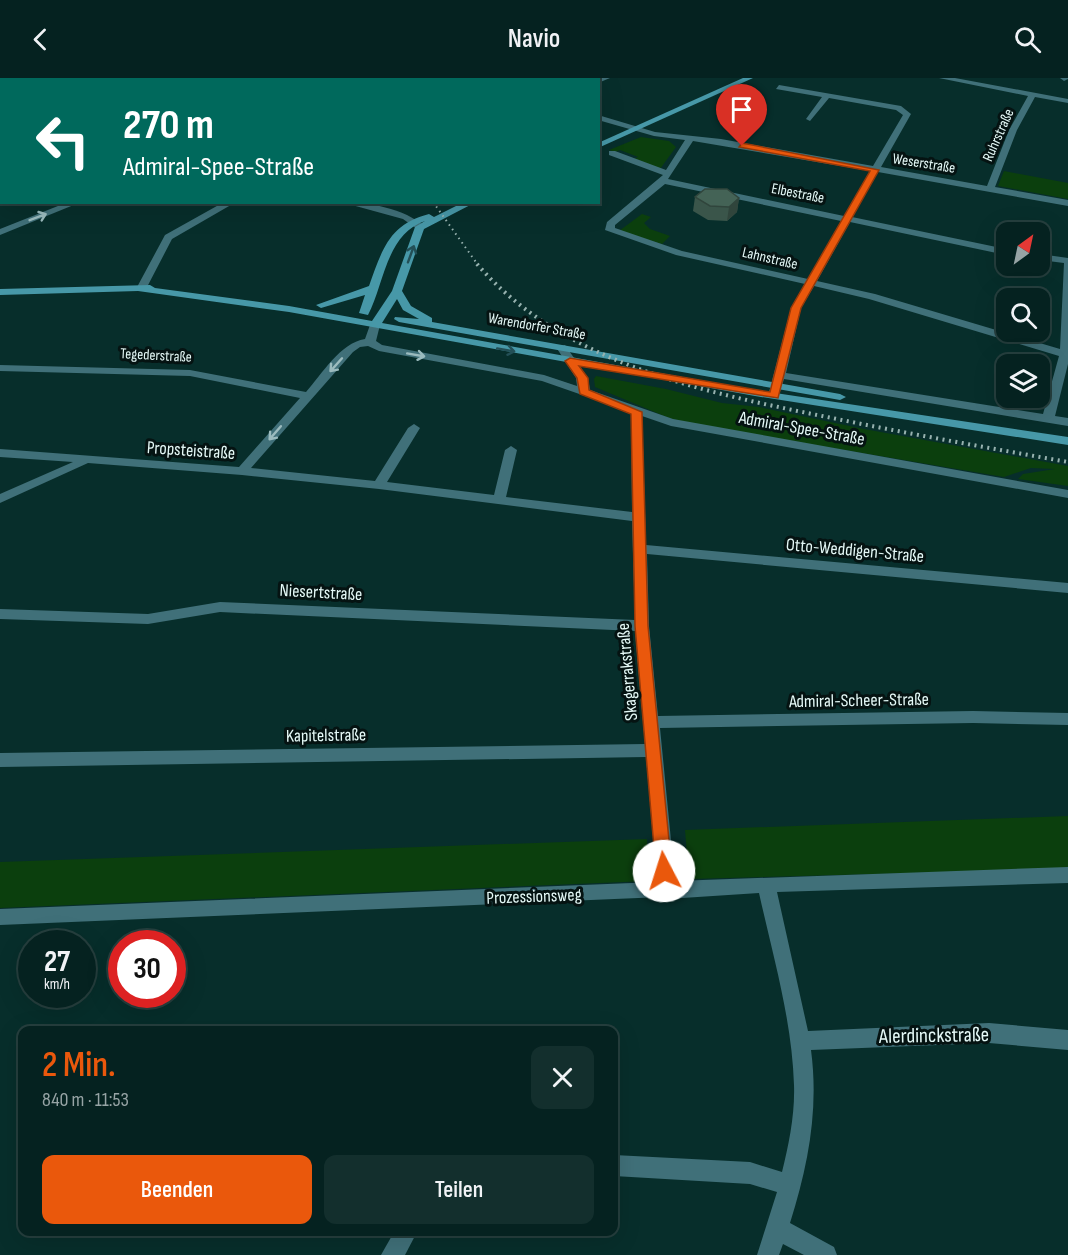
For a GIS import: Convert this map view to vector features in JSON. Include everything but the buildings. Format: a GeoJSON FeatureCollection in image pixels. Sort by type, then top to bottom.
{"type":"FeatureCollection","features":[{"type":"Feature","properties":{"kind":"main road"},"geometry":{"type":"LineString","coordinates":[[600,145],[749,78]]}},
{"type":"Feature","properties":{"kind":"main road"},"geometry":{"type":"LineString","coordinates":[[414,225],[397,291],[377,320],[364,313],[390,250],[414,225],[468,204]]}},
{"type":"Feature","properties":{"kind":"main road"},"geometry":{"type":"LineString","coordinates":[[321,305],[349,298],[375,286]]}},
{"type":"Feature","properties":{"kind":"main road","name":"Warendorfer Straße"},"geometry":{"type":"LineString","coordinates":[[141,289],[158,287],[190,290],[321,305],[364,313]]}},
{"type":"Feature","properties":{"kind":"main road","name":"Warendorfer Straße"},"geometry":{"type":"LineString","coordinates":[[0,292],[73,288],[141,289],[439,326],[777,385],[925,417],[1068,441]]}},
{"type":"Feature","properties":{"kind":"main road"},"geometry":{"type":"LineString","coordinates":[[397,291],[407,308],[439,326]]}},
{"type":"Feature","properties":{"kind":"main road","name":"Warendorfer Straße"},"geometry":{"type":"LineString","coordinates":[[377,320],[570,361],[777,385]]}},
{"type":"Feature","properties":{"kind":"street"},"geometry":{"type":"LineString","coordinates":[[943,78],[1068,101]]}},
{"type":"Feature","properties":{"kind":"street"},"geometry":{"type":"LineString","coordinates":[[777,385],[796,308],[808,283],[907,114],[898,108],[779,87]]}},
{"type":"Feature","properties":{"kind":"street","name":"Ruhrstraße"},"geometry":{"type":"LineString","coordinates":[[990,189],[1013,130],[1033,94]]}},
{"type":"Feature","properties":{"kind":"street"},"geometry":{"type":"LineString","coordinates":[[810,119],[827,96]]}},
{"type":"Feature","properties":{"kind":"street","name":"Weserstraße"},"geometry":{"type":"LineString","coordinates":[[600,118],[634,130],[721,142],[1068,203]]}},
{"type":"Feature","properties":{"kind":"street"},"geometry":{"type":"LineString","coordinates":[[665,177],[690,139]]}},
{"type":"Feature","properties":{"kind":"street","name":"Elbestraße"},"geometry":{"type":"LineString","coordinates":[[612,153],[665,177],[996,250]]}},
{"type":"Feature","properties":{"kind":"street","name":"Lahnstraße"},"geometry":{"type":"LineString","coordinates":[[665,177],[610,224],[610,230],[657,247],[871,296],[1065,354]]}},
{"type":"Feature","properties":{"kind":"street"},"geometry":{"type":"LineString","coordinates":[[0,232],[72,204]]}},
{"type":"Feature","properties":{"kind":"street"},"geometry":{"type":"LineString","coordinates":[[141,289],[168,237],[228,204]]}},
{"type":"Feature","properties":{"kind":"street"},"geometry":{"type":"LineString","coordinates":[[351,204],[371,214],[414,225]]}},
{"type":"Feature","properties":{"kind":"street"},"geometry":{"type":"LineString","coordinates":[[1048,419],[1065,354],[1068,263],[1050,259]]}},
{"type":"Feature","properties":{"kind":"street"},"geometry":{"type":"LineString","coordinates":[[370,342],[377,320]]}},
{"type":"Feature","properties":{"kind":"street"},"geometry":{"type":"LineString","coordinates":[[242,471],[349,350],[357,344],[370,342],[379,348],[544,378],[584,391],[582,378],[561,347]]}},
{"type":"Feature","properties":{"kind":"street","name":"Warendorfer Straße"},"geometry":{"type":"LineString","coordinates":[[544,378],[564,368],[570,361]]}},
{"type":"Feature","properties":{"kind":"street","name":"Tegederstraße"},"geometry":{"type":"LineString","coordinates":[[0,368],[190,373],[308,396]]}},
{"type":"Feature","properties":{"kind":"street","name":"Warendorfer Straße"},"geometry":{"type":"LineString","coordinates":[[777,385],[1068,422]]}},
{"type":"Feature","properties":{"kind":"street","name":"Admiral-Spee-Straße"},"geometry":{"type":"LineString","coordinates":[[584,391],[636,412],[687,426],[1068,494]]}},
{"type":"Feature","properties":{"kind":"street","name":"Skagerrakstraße"},"geometry":{"type":"LineString","coordinates":[[636,412],[637,517],[642,626],[667,891]]}},
{"type":"Feature","properties":{"kind":"street"},"geometry":{"type":"LineString","coordinates":[[379,484],[414,428]]}},
{"type":"Feature","properties":{"kind":"street"},"geometry":{"type":"LineString","coordinates":[[498,499],[511,450]]}},
{"type":"Feature","properties":{"kind":"street","name":"Propsteistraße"},"geometry":{"type":"LineString","coordinates":[[0,453],[85,462],[242,471],[379,484],[637,517]]}},
{"type":"Feature","properties":{"kind":"street"},"geometry":{"type":"LineString","coordinates":[[0,499],[85,462]]}},
{"type":"Feature","properties":{"kind":"street","name":"Otto-Weddigen-Straße"},"geometry":{"type":"LineString","coordinates":[[638,549],[1068,588]]}},
{"type":"Feature","properties":{"kind":"street","name":"Niesertstraße"},"geometry":{"type":"LineString","coordinates":[[0,614],[148,619],[220,607],[642,626]]}},
{"type":"Feature","properties":{"kind":"street","name":"Admiral-Scheer-Straße"},"geometry":{"type":"LineString","coordinates":[[651,722],[973,717],[1068,719]]}},
{"type":"Feature","properties":{"kind":"street","name":"Kapitelstraße"},"geometry":{"type":"LineString","coordinates":[[0,760],[653,750]]}},
{"type":"Feature","properties":{"kind":"street","name":"Prozessionsweg"},"geometry":{"type":"LineString","coordinates":[[0,918],[766,885],[1068,876]]}},
{"type":"Feature","properties":{"kind":"street"},"geometry":{"type":"LineString","coordinates":[[766,885],[801,1041],[804,1089],[801,1133],[789,1185],[768,1255]]}},
{"type":"Feature","properties":{"kind":"street","name":"Alerdinckstraße"},"geometry":{"type":"LineString","coordinates":[[801,1041],[988,1033],[1068,1040]]}},
{"type":"Feature","properties":{"kind":"street"},"geometry":{"type":"LineString","coordinates":[[618,1166],[750,1173],[789,1185]]}},
{"type":"Feature","properties":{"kind":"street"},"geometry":{"type":"LineString","coordinates":[[777,1228],[826,1255]]}},
{"type":"Feature","properties":{"kind":"street"},"geometry":{"type":"LineString","coordinates":[[392,1255],[404,1236]]}},
{"type":"Feature","properties":{"kind":"green space"},"geometry":{"type":"Polygon","coordinates":[[[641,137],[669,141],[676,147],[660,169],[634,159],[638,157],[620,150],[615,152],[609,150],[641,137]]]}},
{"type":"Feature","properties":{"kind":"green space"},"geometry":{"type":"Polygon","coordinates":[[[1004,171],[1068,183],[1068,199],[998,186],[1004,171]]]}},
{"type":"Feature","properties":{"kind":"green space"},"geometry":{"type":"Polygon","coordinates":[[[642,214],[651,217],[644,223],[650,229],[670,236],[662,244],[619,231],[642,214]]]}},
{"type":"Feature","properties":{"kind":"green space"},"geometry":{"type":"Polygon","coordinates":[[[596,376],[666,389],[722,403],[759,407],[864,429],[1068,466],[1068,486],[1018,479],[1023,474],[1055,469],[1031,468],[1004,477],[692,424],[669,418],[595,387],[596,376]]]}},
{"type":"Feature","properties":{"kind":"green space"},"geometry":{"type":"Polygon","coordinates":[[[1068,816],[1068,869],[689,879],[685,830],[1068,816]]]}},
{"type":"Feature","properties":{"kind":"green space"},"geometry":{"type":"Polygon","coordinates":[[[647,839],[648,881],[0,908],[0,862],[647,839]]]}},
{"type":"Feature","properties":{"kind":"railway"},"geometry":{"type":"LineString","coordinates":[[434,204],[478,265]]}},
{"type":"Feature","properties":{"kind":"railway"},"geometry":{"type":"LineString","coordinates":[[478,265],[512,299],[552,327],[595,351],[641,370],[736,398],[1068,462]]}},
{"type":"Feature","properties":{"kind":"route"},"geometry":{"type":"LineString","coordinates":[[664,871],[642,626],[637,517],[636,412],[593,397],[584,391],[582,378],[570,361],[774,396],[796,308],[808,283],[875,170],[742,146]]}}]}
